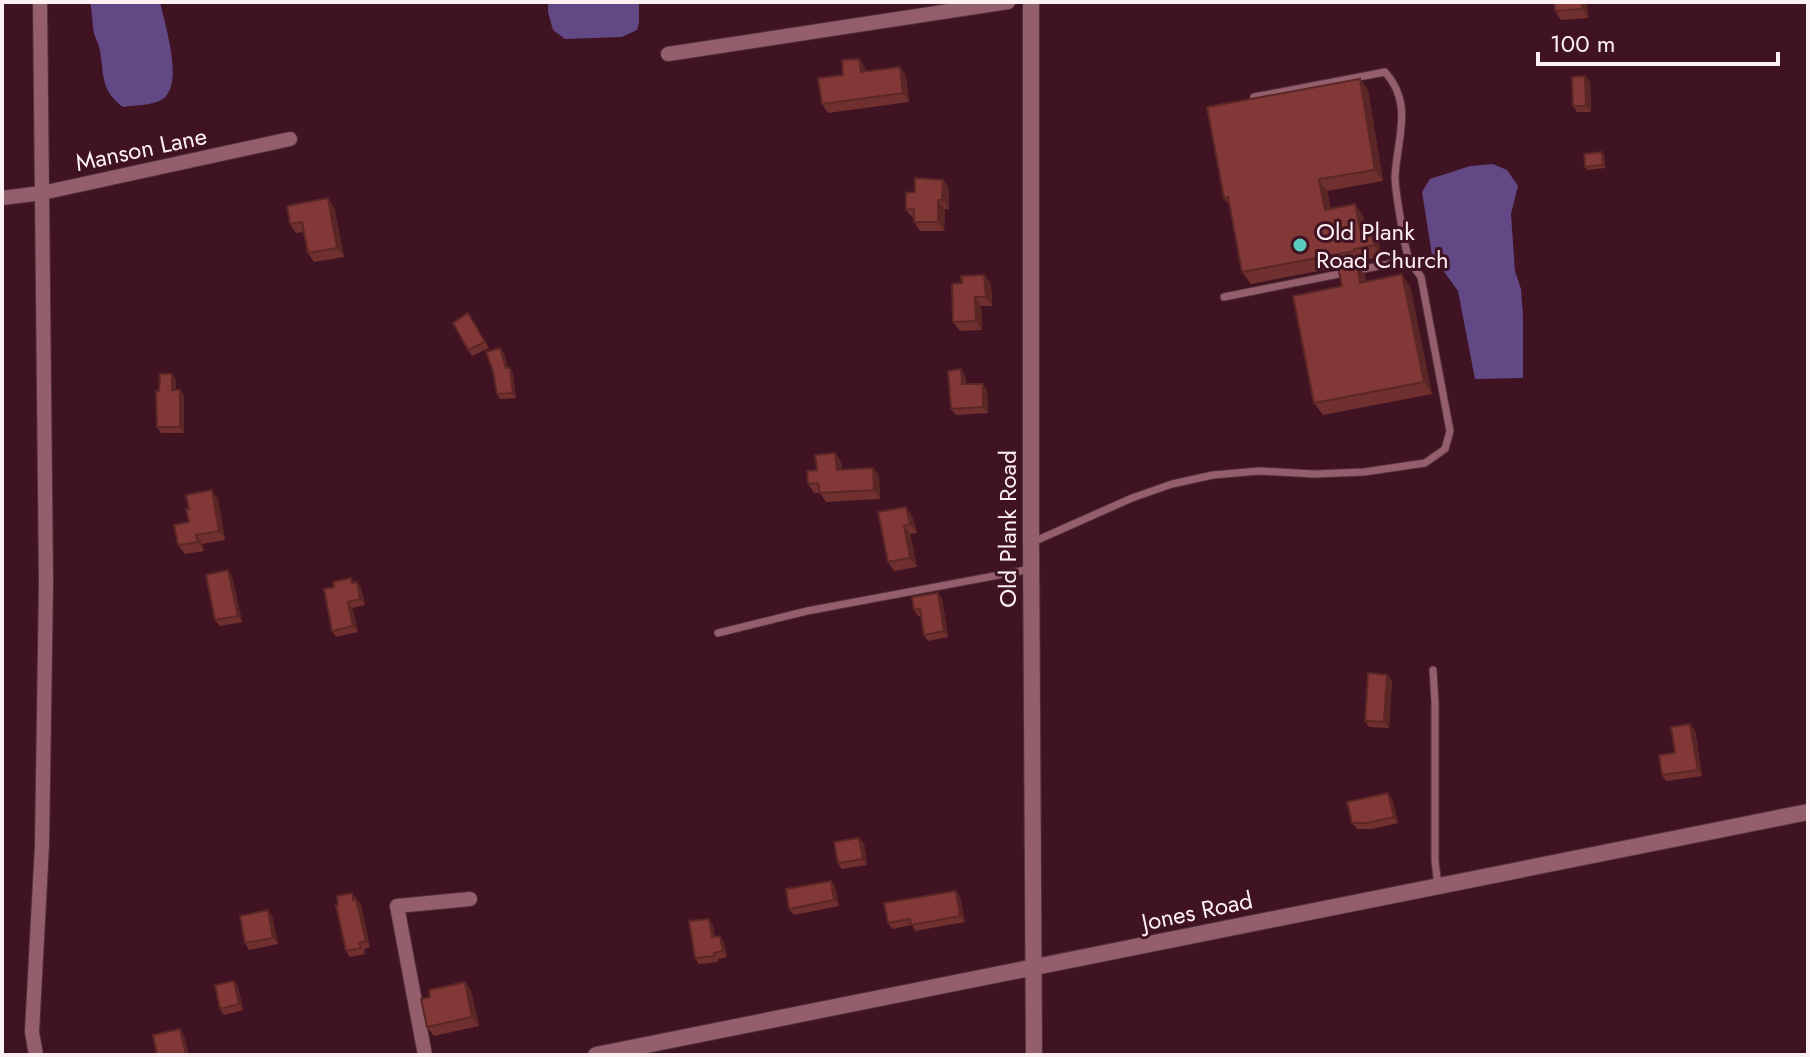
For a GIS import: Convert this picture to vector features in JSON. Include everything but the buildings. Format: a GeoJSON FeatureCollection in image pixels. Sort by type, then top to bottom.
{"type":"FeatureCollection","features":[{"type":"Feature","properties":{"kind":"street"},"geometry":{"type":"LineString","coordinates":[[36,1055],[32,1032],[42,845],[46,583],[40,2]]}},
{"type":"Feature","properties":{"kind":"street"},"geometry":{"type":"LineString","coordinates":[[668,54],[1008,2]]}},
{"type":"Feature","properties":{"kind":"street","name":"Old Plank Road"},"geometry":{"type":"LineString","coordinates":[[1031,2],[1034,1055]]}},
{"type":"Feature","properties":{"kind":"street","name":"Manson Lane"},"geometry":{"type":"LineString","coordinates":[[2,198],[42,193],[290,139]]}},
{"type":"Feature","properties":{"kind":"street","name":"Jones Road"},"geometry":{"type":"LineString","coordinates":[[596,1055],[1808,812]]}},
{"type":"Feature","properties":{"kind":"street"},"geometry":{"type":"LineString","coordinates":[[425,1055],[397,906],[470,899]]}},
{"type":"Feature","properties":{"kind":"lane"},"geometry":{"type":"LineString","coordinates":[[1031,542],[1172,484],[1213,475],[1259,471],[1314,474],[1364,472],[1425,463],[1445,449],[1450,431],[1421,277],[1409,260],[1395,181],[1404,118],[1394,82],[1385,72],[1254,97]]}},
{"type":"Feature","properties":{"kind":"lane"},"geometry":{"type":"LineString","coordinates":[[1224,297],[1409,260]]}},
{"type":"Feature","properties":{"kind":"lane"},"geometry":{"type":"LineString","coordinates":[[718,633],[807,611],[1031,569]]}},
{"type":"Feature","properties":{"kind":"lane"},"geometry":{"type":"LineString","coordinates":[[1433,670],[1435,861],[1438,886]]}},
{"type":"Feature","properties":{"kind":"shaded area"},"geometry":{"type":"Polygon","coordinates":[[[90,2],[160,2],[173,77],[166,96],[152,103],[123,107],[111,95],[93,30],[90,2]]]}},
{"type":"Feature","properties":{"kind":"shaded area"},"geometry":{"type":"Polygon","coordinates":[[[548,2],[639,2],[637,30],[622,37],[565,39],[553,30],[548,2]]]}},
{"type":"Feature","properties":{"kind":"shaded area"},"geometry":{"type":"Polygon","coordinates":[[[1493,164],[1507,170],[1518,186],[1511,214],[1515,271],[1521,289],[1523,316],[1523,378],[1475,379],[1458,291],[1432,255],[1422,192],[1430,179],[1470,166],[1493,164]]]}},
{"type":"Feature","properties":{"kind":"place","name":"Old Plank Road Church"},"geometry":{"type":"Point","coordinates":[1300,245]}}]}
